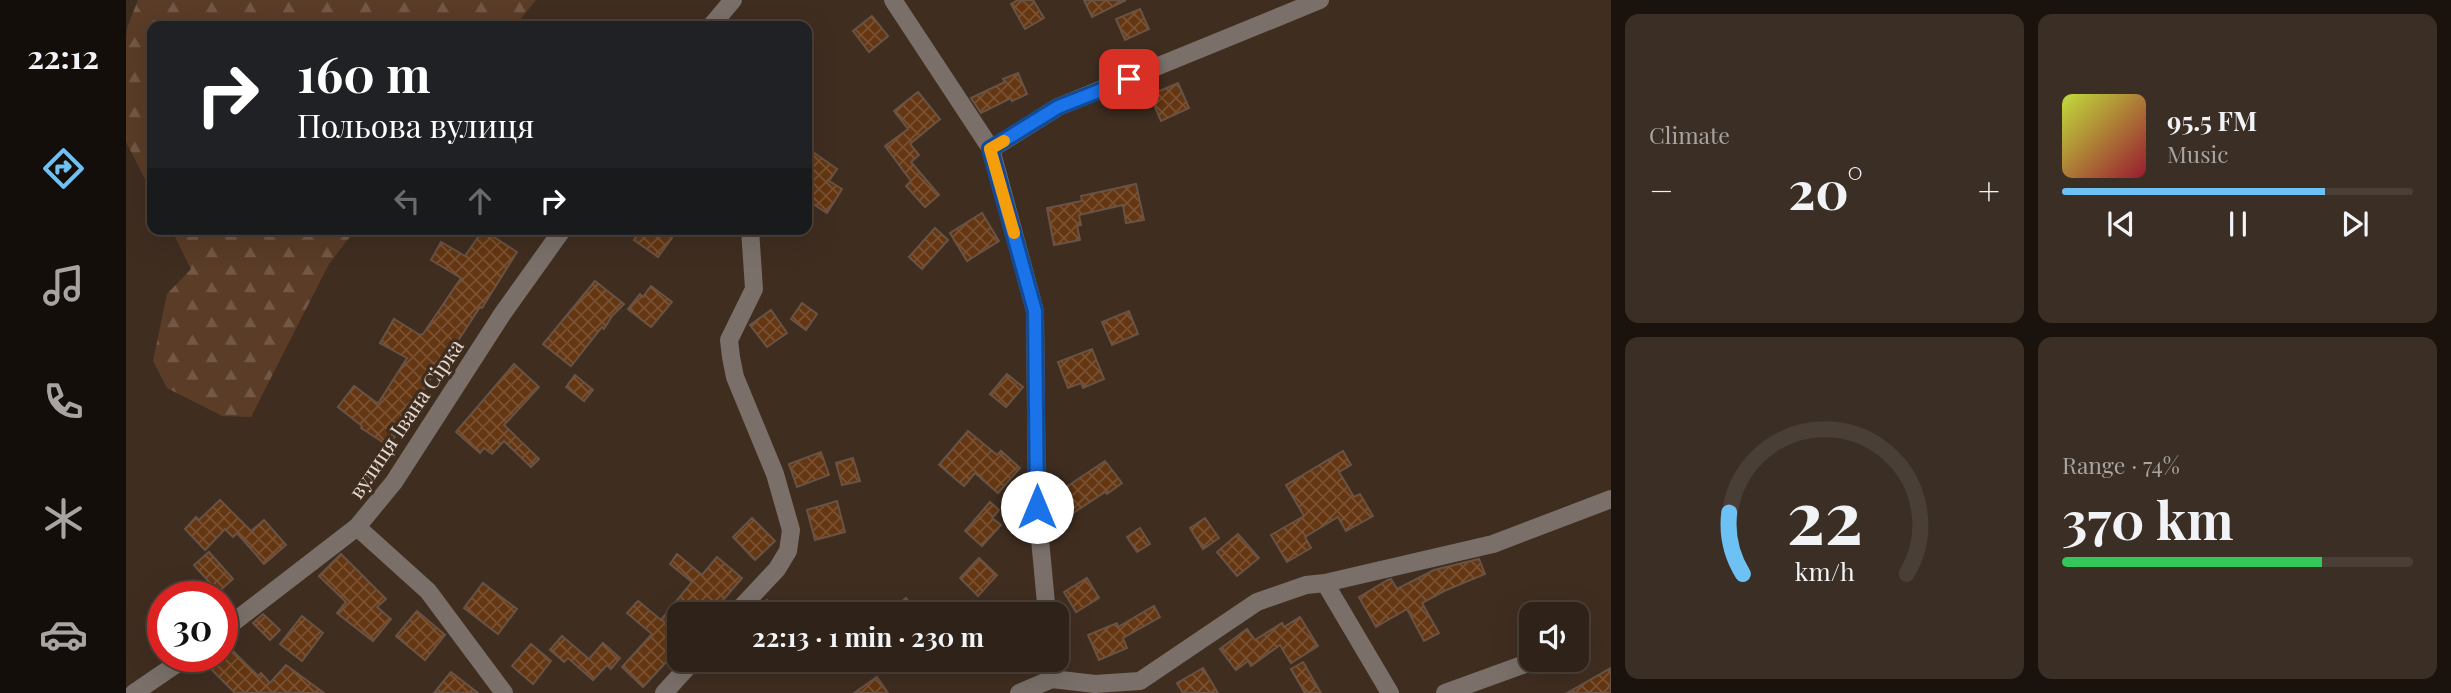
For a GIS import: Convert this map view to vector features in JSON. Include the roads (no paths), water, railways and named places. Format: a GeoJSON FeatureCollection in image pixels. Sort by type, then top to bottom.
{"type":"FeatureCollection","features":[{"type":"Feature","properties":{"kind":"street"},"geometry":{"type":"LineString","coordinates":[[715,21],[733,0]]}},
{"type":"Feature","properties":{"kind":"street"},"geometry":{"type":"LineString","coordinates":[[893,0],[990,149],[1035,311],[1037,507],[1046,602]]}},
{"type":"Feature","properties":{"kind":"street"},"geometry":{"type":"LineString","coordinates":[[990,149],[1058,107],[1321,0]]}},
{"type":"Feature","properties":{"kind":"street","name":"вулиця Івана Сірка"},"geometry":{"type":"LineString","coordinates":[[238,619],[358,527],[394,482],[503,313],[559,235]]}},
{"type":"Feature","properties":{"kind":"street"},"geometry":{"type":"LineString","coordinates":[[746,602],[777,569],[788,551],[791,530],[775,474],[735,377],[731,357],[729,340],[754,289],[750,235]]}},
{"type":"Feature","properties":{"kind":"street"},"geometry":{"type":"LineString","coordinates":[[1019,693],[1052,679],[1085,688],[1095,684],[1140,681],[1257,602],[1306,585],[1325,583],[1493,544],[1611,499]]}},
{"type":"Feature","properties":{"kind":"street"},"geometry":{"type":"LineString","coordinates":[[358,527],[428,591],[504,693]]}},
{"type":"Feature","properties":{"kind":"street"},"geometry":{"type":"LineString","coordinates":[[1325,583],[1390,693]]}},
{"type":"Feature","properties":{"kind":"street"},"geometry":{"type":"LineString","coordinates":[[1445,693],[1519,666]]}},
{"type":"Feature","properties":{"kind":"street"},"geometry":{"type":"LineString","coordinates":[[134,693],[165,672]]}},
{"type":"Feature","properties":{"kind":"street"},"geometry":{"type":"LineString","coordinates":[[664,693],[683,672]]}},
{"type":"Feature","properties":{"kind":"street"},"geometry":{"type":"LineString","coordinates":[[1052,672],[1052,679]]}}]}
